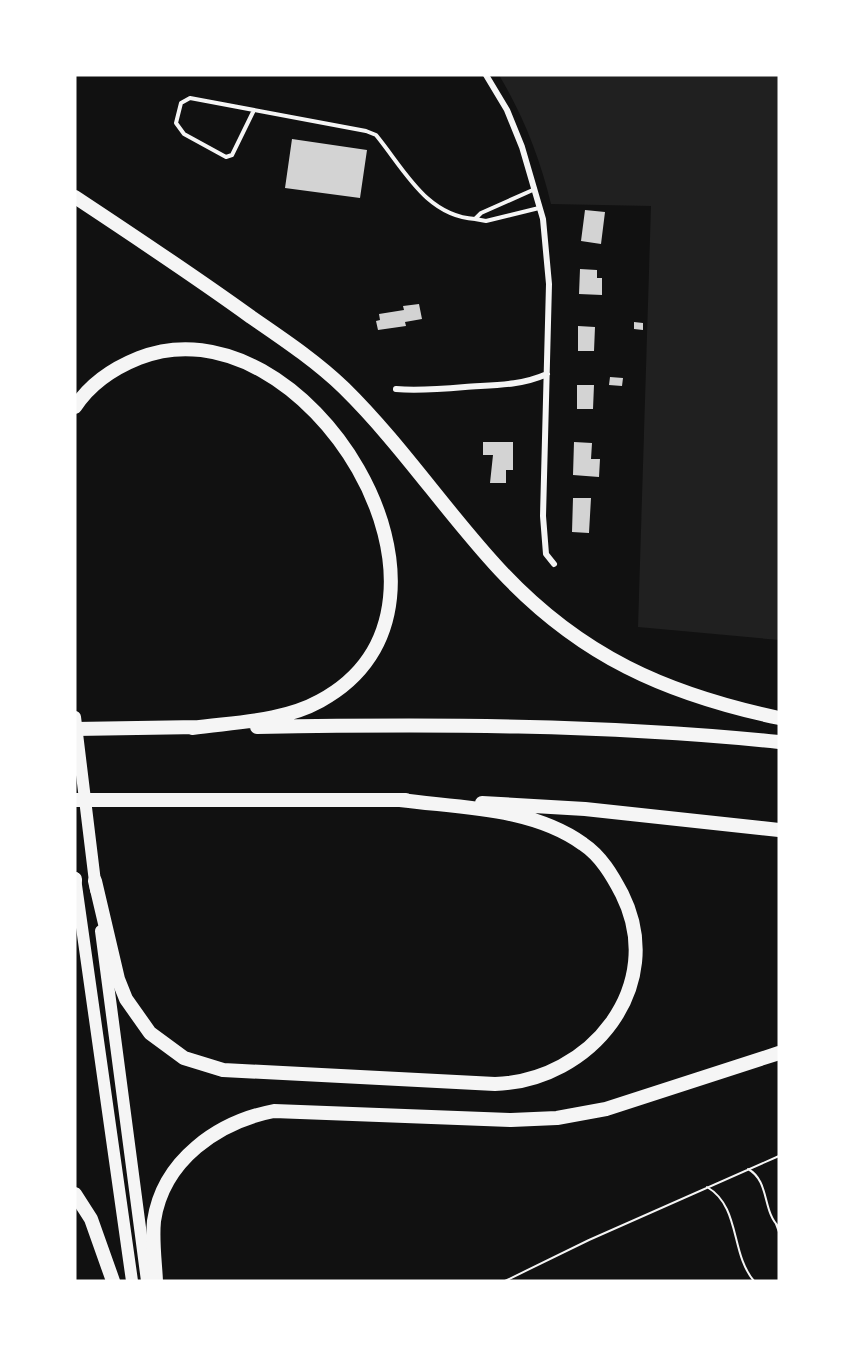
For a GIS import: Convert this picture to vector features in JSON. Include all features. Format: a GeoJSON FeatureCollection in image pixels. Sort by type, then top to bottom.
{"type":"FeatureCollection","features":[{"type":"Feature","properties":{"kind":"highway"},"geometry":{"type":"LineString","coordinates":[[75,196],[189,273],[328,374],[376,424],[499,569],[561,626],[628,669],[678,691],[725,706],[779,717]]}},
{"type":"Feature","properties":{"kind":"highway"},"geometry":{"type":"LineString","coordinates":[[75,407],[93,386],[110,373],[144,356],[185,350],[229,356],[268,375],[309,407],[357,466],[378,512],[390,559],[391,601],[382,634],[363,666],[340,689],[300,711],[278,717],[192,728]]}},
{"type":"Feature","properties":{"kind":"highway"},"geometry":{"type":"LineString","coordinates":[[75,729],[466,725],[673,733],[779,742]]}},
{"type":"Feature","properties":{"kind":"highway"},"geometry":{"type":"LineString","coordinates":[[75,800],[400,800],[585,809],[779,830]]}},
{"type":"Feature","properties":{"kind":"highway"},"geometry":{"type":"LineString","coordinates":[[95,881],[118,979],[126,999],[137,1017],[165,1047],[203,1065],[246,1072],[495,1084],[515,1083],[539,1077],[572,1062],[607,1030],[620,1009],[631,976],[634,934],[629,911],[614,878],[586,846],[546,823],[524,817],[400,800]]}},
{"type":"Feature","properties":{"kind":"highway"},"geometry":{"type":"LineString","coordinates":[[156,1281],[155,1220],[167,1185],[189,1153],[203,1140],[236,1120],[274,1111],[511,1120],[557,1118],[606,1109],[779,1053]]}},
{"type":"Feature","properties":{"kind":"highway"},"geometry":{"type":"LineString","coordinates":[[75,1194],[91,1219],[113,1281]]}},
{"type":"Feature","properties":{"kind":"main road"},"geometry":{"type":"LineString","coordinates":[[75,717],[147,1281]]}},
{"type":"Feature","properties":{"kind":"main road"},"geometry":{"type":"LineString","coordinates":[[75,879],[132,1281]]}},
{"type":"Feature","properties":{"kind":"street"},"geometry":{"type":"LineString","coordinates":[[486,75],[507,110],[536,189],[540,208],[549,284],[543,516],[546,554],[554,564]]}},
{"type":"Feature","properties":{"kind":"street"},"geometry":{"type":"LineString","coordinates":[[396,389],[414,391],[508,385],[531,381],[547,374]]}},
{"type":"Feature","properties":{"kind":"lane"},"geometry":{"type":"LineString","coordinates":[[254,110],[232,155],[226,157],[183,134],[176,123],[181,103],[190,98],[254,110],[366,131],[376,135],[421,193],[460,218],[486,221],[540,208]]}},
{"type":"Feature","properties":{"kind":"lane"},"geometry":{"type":"LineString","coordinates":[[475,219],[482,213],[536,189]]}},
{"type":"Feature","properties":{"kind":"path"},"geometry":{"type":"LineString","coordinates":[[505,1281],[779,1156]]}},
{"type":"Feature","properties":{"kind":"path"},"geometry":{"type":"LineString","coordinates":[[748,1169],[760,1178],[768,1207],[779,1232]]}},
{"type":"Feature","properties":{"kind":"path"},"geometry":{"type":"LineString","coordinates":[[707,1187],[725,1203],[745,1265],[753,1281]]}},
{"type":"Feature","properties":{"kind":"shaded area"},"geometry":{"type":"Polygon","coordinates":[[[499,75],[779,75],[779,640],[638,627],[651,206],[551,204],[530,137],[499,75]]]}},
{"type":"Feature","properties":{"kind":"building"},"geometry":{"type":"Polygon","coordinates":[[[292,139],[367,150],[360,198],[285,188],[292,139]]]}},
{"type":"Feature","properties":{"kind":"building"},"geometry":{"type":"Polygon","coordinates":[[[585,210],[605,212],[601,244],[581,241],[585,210]]]}},
{"type":"Feature","properties":{"kind":"building"},"geometry":{"type":"Polygon","coordinates":[[[580,269],[597,270],[597,278],[602,278],[602,295],[579,294],[580,269]]]}},
{"type":"Feature","properties":{"kind":"building"},"geometry":{"type":"Polygon","coordinates":[[[419,304],[422,319],[405,322],[406,326],[378,330],[376,321],[380,320],[379,314],[404,310],[403,306],[419,304]]]}},
{"type":"Feature","properties":{"kind":"building"},"geometry":{"type":"Polygon","coordinates":[[[634,322],[643,323],[643,330],[634,329],[634,322]]]}},
{"type":"Feature","properties":{"kind":"building"},"geometry":{"type":"Polygon","coordinates":[[[578,326],[595,327],[594,351],[578,351],[578,326]]]}},
{"type":"Feature","properties":{"kind":"building"},"geometry":{"type":"Polygon","coordinates":[[[610,377],[623,378],[622,386],[609,385],[610,377]]]}},
{"type":"Feature","properties":{"kind":"building"},"geometry":{"type":"Polygon","coordinates":[[[577,385],[594,385],[593,409],[577,409],[577,385]]]}},
{"type":"Feature","properties":{"kind":"building"},"geometry":{"type":"Polygon","coordinates":[[[483,442],[513,442],[513,470],[506,470],[506,483],[490,483],[493,455],[483,455],[483,442]]]}},
{"type":"Feature","properties":{"kind":"building"},"geometry":{"type":"Polygon","coordinates":[[[574,442],[592,443],[591,459],[600,459],[599,477],[573,475],[574,442]]]}},
{"type":"Feature","properties":{"kind":"building"},"geometry":{"type":"Polygon","coordinates":[[[573,498],[591,498],[589,533],[572,532],[573,498]]]}}]}
